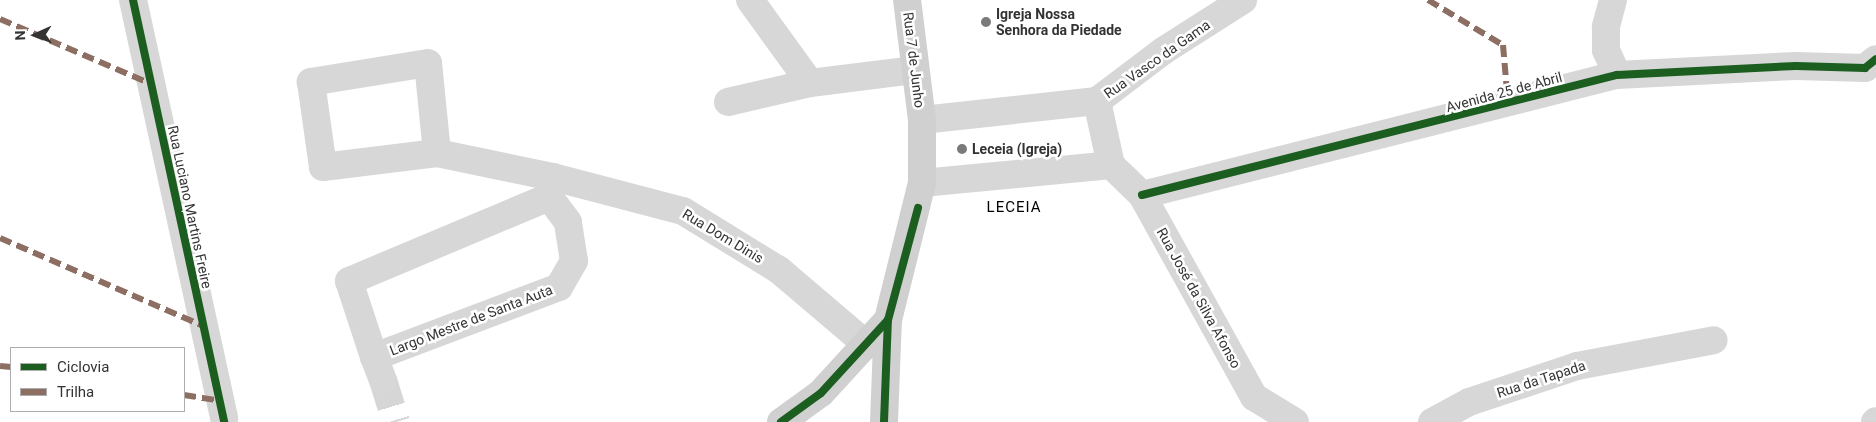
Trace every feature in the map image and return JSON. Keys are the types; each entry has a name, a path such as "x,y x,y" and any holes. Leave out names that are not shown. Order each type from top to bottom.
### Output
{"main road":[{"name":"Rua 7 de Junho","path":"888,320 920,196 922,120 907,0"},
{"path":"781,422 821,393 888,320"},
{"path":"884,422 888,320"}],"street":[{"name":"Rua Luciano Martins Freire","path":"133,0 224,418"},
{"path":"750,0 810,83"},
{"path":"1613,0 1606,27 1606,50 1617,76"},
{"name":"Rua Vasco da Gama","path":"1097,102 1163,51 1238,1"},
{"path":"436,152 428,63 311,82 323,167 436,152 551,187"},
{"name":"Avenida 25 de Abril","path":"1142,195 1617,76 1796,66 1872,67"},
{"path":"728,102 810,83 915,70"},
{"path":"920,196 1111,165 1097,102 922,120"},
{"name":"Rua José da Silva Afonso","path":"1111,165 1142,195 1254,397 1295,422"},
{"name":"Rua Dom Dinis","path":"551,187 683,211 779,270 867,345"},
{"name":"Largo Mestre de Santa Auta","path":"551,187 568,222 574,261 558,287 378,368 349,281 551,187"},
{"name":"Rua da Tapada","path":"1432,422 1470,402 1577,366 1714,340"}],"tunnel":[{"path":"383,380 396,422"}],"marked path":[{"path":"1428,0 1503,45 1508,103"},
{"path":"0,19 151,84"},
{"path":"0,238 203,326"},
{"path":"0,366 10,367"},
{"path":"185,395 223,401"}],"cycle path":[{"path":"133,0 224,422"},
{"path":"1142,195 1617,75 1796,66 1865,68 1876,59"},
{"path":"884,422 888,320 918,208"},
{"path":"781,422 821,393 888,320"}],"place":[{"name":"Igreja Nossa Senhora da Piedade","path":"986,22"},
{"name":"Leceia (Igreja)","path":"962,149"}],"district":[{"name":"LECEIA","path":"1014,208"}]}
